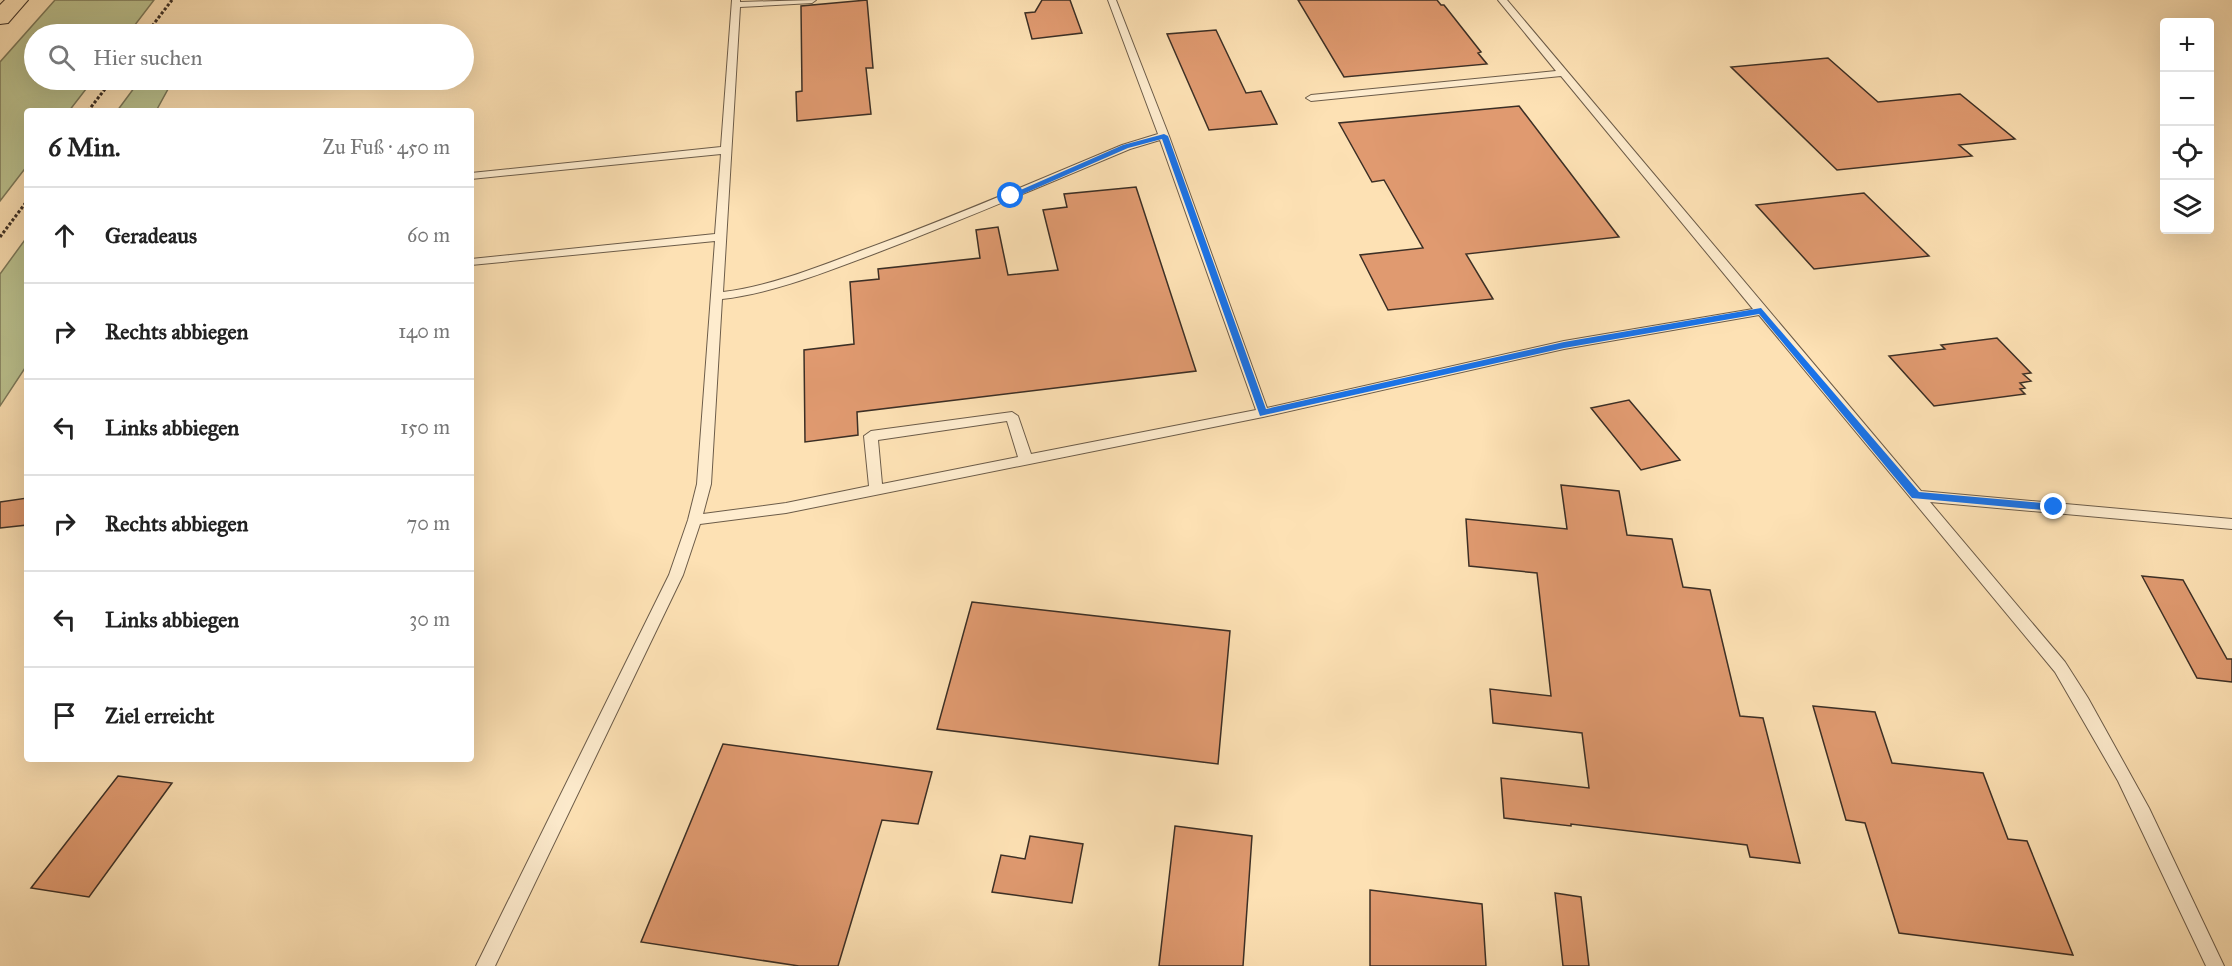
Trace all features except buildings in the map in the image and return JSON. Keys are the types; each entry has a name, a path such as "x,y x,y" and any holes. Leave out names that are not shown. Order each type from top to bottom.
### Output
{"highway":[{"path":"0,18 17,0"}],"lane":[{"path":"485,966 676,574 695,520 704,484 735,3 812,0"},
{"path":"1112,0 1164,136 1263,413"},
{"path":"1502,0 2060,668 2092,715 2162,852 2216,966"},
{"path":"1311,98 1563,73"},
{"path":"716,296 741,293 814,272 914,235 1126,147 1164,136"},
{"path":"474,176 726,150"},
{"path":"474,262 720,237"},
{"path":"695,520 786,508 1263,413 1564,345 1761,311"},
{"path":"876,490 871,436 1012,416 1026,460"},
{"path":"1916,496 2232,524"}],"path":[{"path":"154,24 172,0"},
{"path":"90,108 104,90"},
{"path":"0,237 24,205"}],"green space":[{"path":"55,0 154,0 136,24 34,24"},
{"path":"24,35 24,90 85,90 71,108 24,108 24,170 0,201 0,62"},
{"path":"133,90 168,90 158,108 119,108"},
{"path":"24,241 24,370 0,406 0,274"}],"route":[{"path":"1011,196 1126,147 1164,136 1263,413 1564,345 1761,311 1916,496 2054,507"}]}
